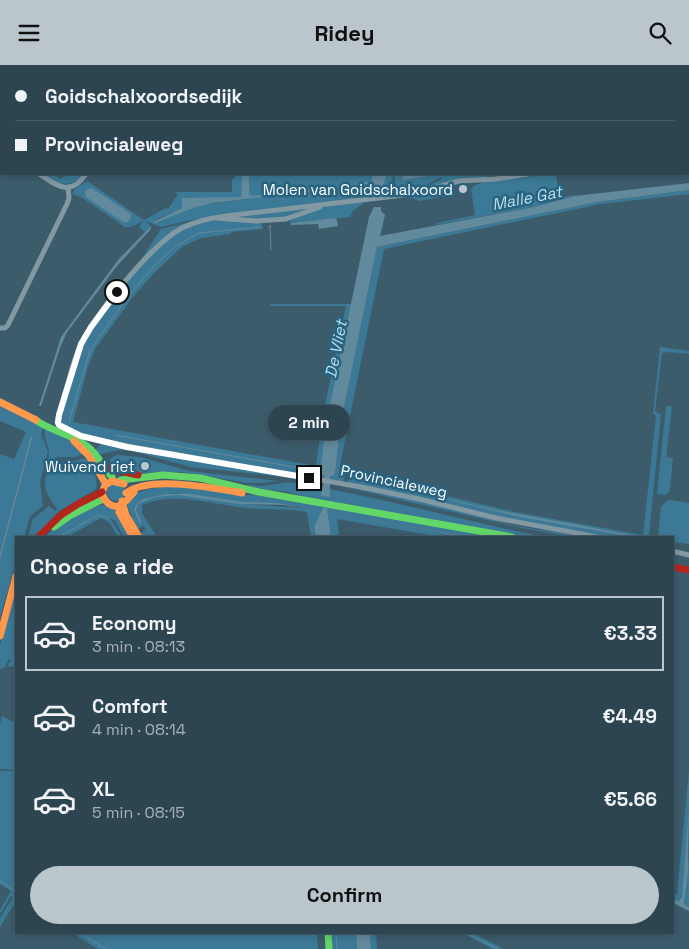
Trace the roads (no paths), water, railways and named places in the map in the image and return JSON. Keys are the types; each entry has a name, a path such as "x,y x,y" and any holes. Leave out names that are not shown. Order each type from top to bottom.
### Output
{"main road":[{"path":"0,402 34,419 45,427 71,438 106,468 132,475 189,476 259,492 506,536"},
{"path":"89,452 105,488 123,501"},
{"path":"39,536 61,515 90,502 105,488 106,468"},
{"path":"44,536 60,522 90,502 114,481 123,482 147,476"},
{"path":"123,482 123,501 129,519 138,536"},
{"path":"132,536 118,510 133,489 163,483 179,483 244,493 259,492"},
{"path":"674,567 689,569"},
{"path":"0,636 15,580"},
{"path":"10,602 15,589"},
{"path":"328,934 329,949"}],"street":[{"path":"40,175 58,187 78,184 85,175"},
{"path":"213,218 413,194 462,180 496,179 522,175"},
{"path":"0,328 5,328 8,325 68,203 68,187"},
{"path":"213,218 256,221 286,219 327,204"},
{"name":"Provincialeweg","path":"213,218 182,228 158,247 117,292 83,339 75,359 58,423 60,427 70,432 127,447 404,496 515,522 592,536"},
{"path":"89,452 97,440"},
{"path":"674,551 689,555"}],"waterway":[{"path":"270,226 271,250"},
{"path":"69,422 90,350 129,295 155,265 176,246 199,233 261,227"},
{"path":"115,435 305,469"},
{"path":"61,536 98,515 109,518"},
{"path":"0,881 15,891"},
{"path":"82,934 106,949"},
{"path":"336,934 337,949"},
{"path":"468,934 498,949"}],"place":[{"name":"Molen van Goidschalxoord","path":"463,189"},
{"name":"Wuivend riet","path":"145,466"}],"water label":[{"name":"Malle Gat","path":"527,198"},
{"name":"De Vliet","path":"336,349"}]}
